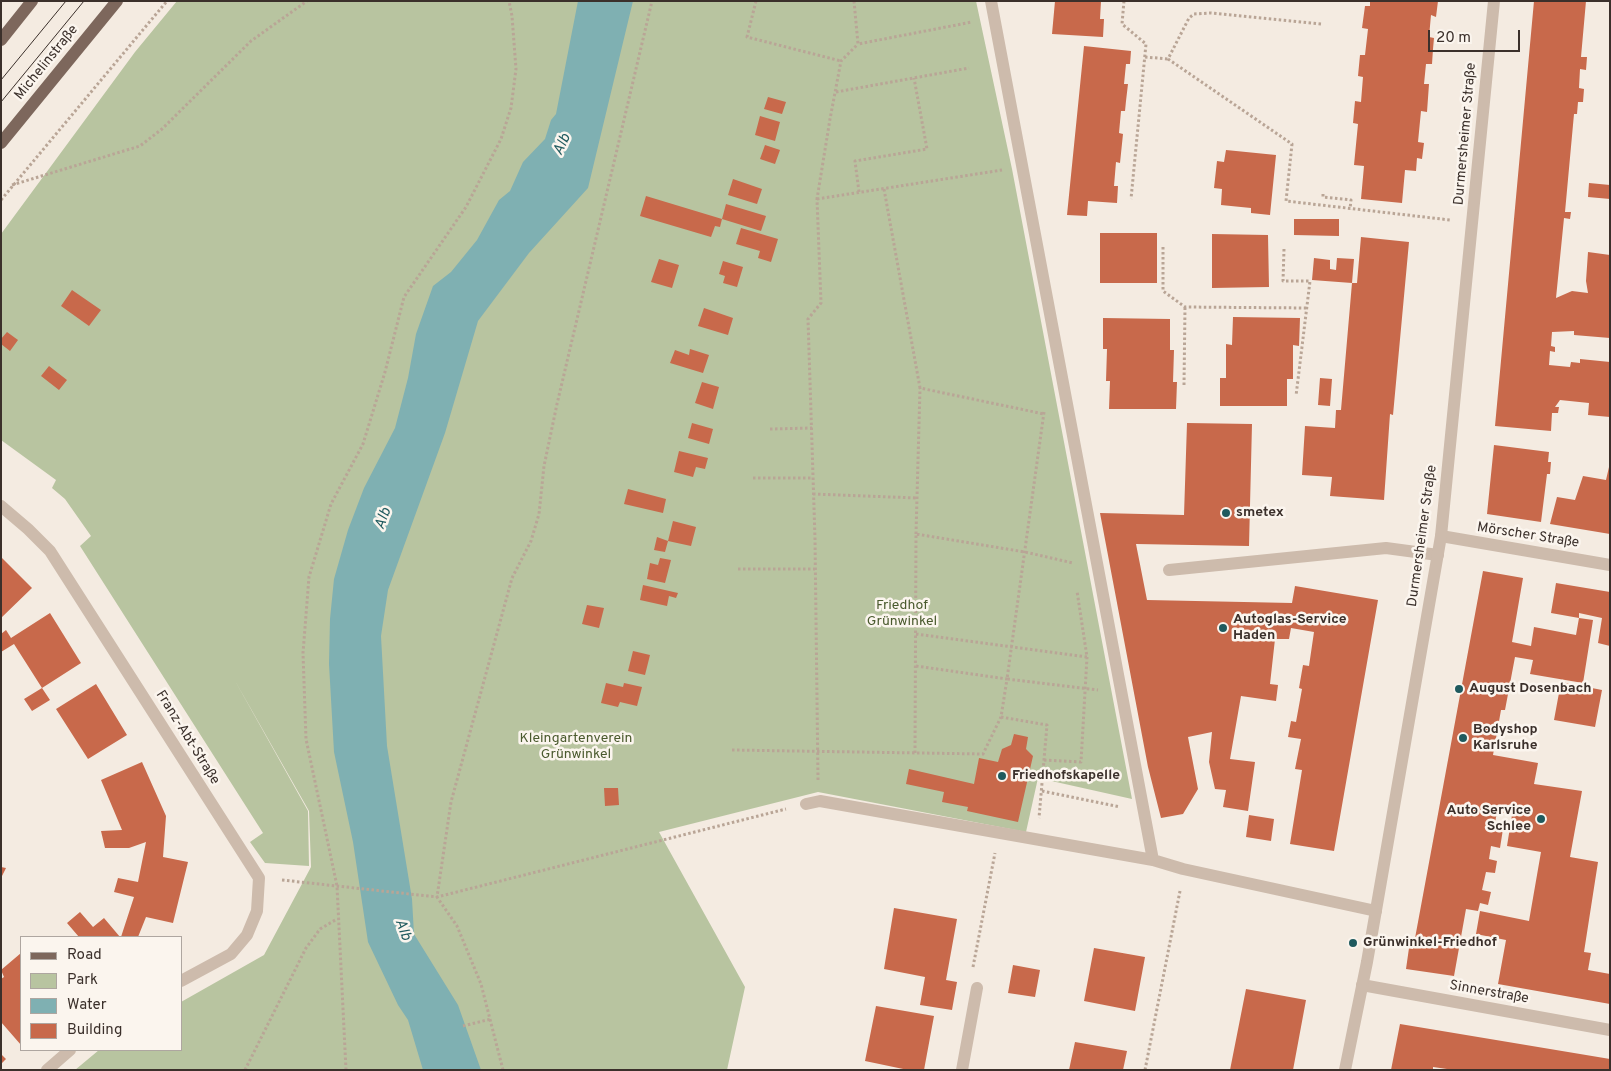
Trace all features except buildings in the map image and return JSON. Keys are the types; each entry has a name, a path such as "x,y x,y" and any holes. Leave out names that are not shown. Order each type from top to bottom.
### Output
{"main road":[{"path":"1,40 32,1"},
{"name":"Michelinstraße","path":"1,143 117,1"}],"street":[{"path":"991,1 992,19 1153,860"},
{"name":"Durmersheimer Straße","path":"1345,1070 1376,912 1441,536 1494,1"},
{"name":"Franz-Abt-Straße","path":"1,506 50,551 259,878"},
{"name":"Mörscher Straße","path":"1441,536 1610,564"},
{"path":"1169,570 1386,548 1438,554"},
{"path":"806,804 820,801 1153,860 1376,912"},
{"path":"182,980 231,954 247,935 257,911 259,878"},
{"name":"Sinnerstraße","path":"1362,986 1610,1030"},
{"path":"962,1070 977,988"},
{"path":"47,1070 69,1051"}],"path":[{"path":"1,200 167,1"},
{"path":"12,185 140,146 162,129 251,41 307,1"},
{"path":"346,1070 337,919 337,886 306,739 303,653 310,577 331,504 362,444 385,372 404,297 466,207 501,139 511,108 516,69 509,1"},
{"path":"503,1070 481,984 457,926 437,897 451,802 512,578 531,540 539,514 544,466 556,404 652,1"},
{"path":"756,1 748,37 841,61"},
{"path":"854,1 858,44"},
{"path":"1124,1 1122,24 1146,44 1131,199"},
{"path":"1168,60 1189,18 1194,14 1211,13 1321,24"},
{"path":"820,801 817,751 814,494 808,319 821,303 817,199 841,61 858,44 992,19"},
{"path":"1145,57 1168,60 1292,144 1286,201 1473,222"},
{"path":"836,92 969,68"},
{"path":"859,192 855,161 927,150 914,78"},
{"path":"817,199 1021,167"},
{"path":"998,171 1000,180"},
{"path":"884,189 920,388 916,534 915,753"},
{"path":"1323,194 1323,196 1350,200 1350,209"},
{"path":"1163,247 1163,291 1185,307 1307,308"},
{"path":"1284,249 1284,281 1310,281 1296,396"},
{"path":"1184,385 1185,307"},
{"path":"920,388 1044,414"},
{"path":"732,750 983,754 1001,717 1044,414 1042,404"},
{"path":"770,429 812,428"},
{"path":"753,478 813,478"},
{"path":"814,494 917,498"},
{"path":"916,534 1025,552 1072,562 1074,571"},
{"path":"738,569 815,569"},
{"path":"1044,760 1081,762 1088,658 1076,581"},
{"path":"916,634 1088,658"},
{"path":"916,666 1086,690 1120,690"},
{"path":"1001,717 1047,725 1040,809"},
{"path":"1042,791 1144,812"},
{"path":"259,878 437,897 806,804"},
{"path":"977,988 971,980 998,834"},
{"path":"1145,1070 1179,897"},
{"path":"245,1070 288,980 306,948 320,929 337,919"},
{"path":"463,1026 491,1018"}],"green space":[{"path":"177,1 976,1 1012,169 1132,799 1038,778 1026,832 818,792 659,832 745,987 727,1070 75,1070 98,1051 182,1051 182,1001 264,955 311,867 309,811 234,679 308,811 309,866 265,863 250,842 263,833 80,546 91,536 65,499 52,488 56,480 1,440 1,234 135,52"}],"water":[{"name":"Alb","path":"578,1 633,1 588,188 529,253 478,321 445,433 388,590 381,636 387,746 412,899 414,934 458,1005 481,1070 423,1070 408,1020 398,1005 368,942 353,842 334,752 329,664 330,619 334,579 348,530 364,488 395,428 408,378 416,334 433,286 451,272 477,240 499,200 510,191 523,162 545,139 551,120 556,114"}],"tram line":[{"path":"1,80 66,1"},
{"path":"1,102 84,1"}],"place":[{"name":"smetex","path":"1226,513"},
{"name":"Autoglas-Service Haden","path":"1223,628"},
{"name":"August Dosenbach","path":"1459,689"},
{"name":"Bodyshop Karlsruhe","path":"1463,738"},
{"name":"Friedhofskapelle","path":"1002,776"},
{"name":"Auto Service Schlee","path":"1541,819"},
{"name":"Grünwinkel-Friedhof","path":"1353,943"}],"park label":[{"name":"Friedhof Grünwinkel","path":"902,614"},
{"name":"Kleingartenverein Grünwinkel","path":"576,748"}]}
